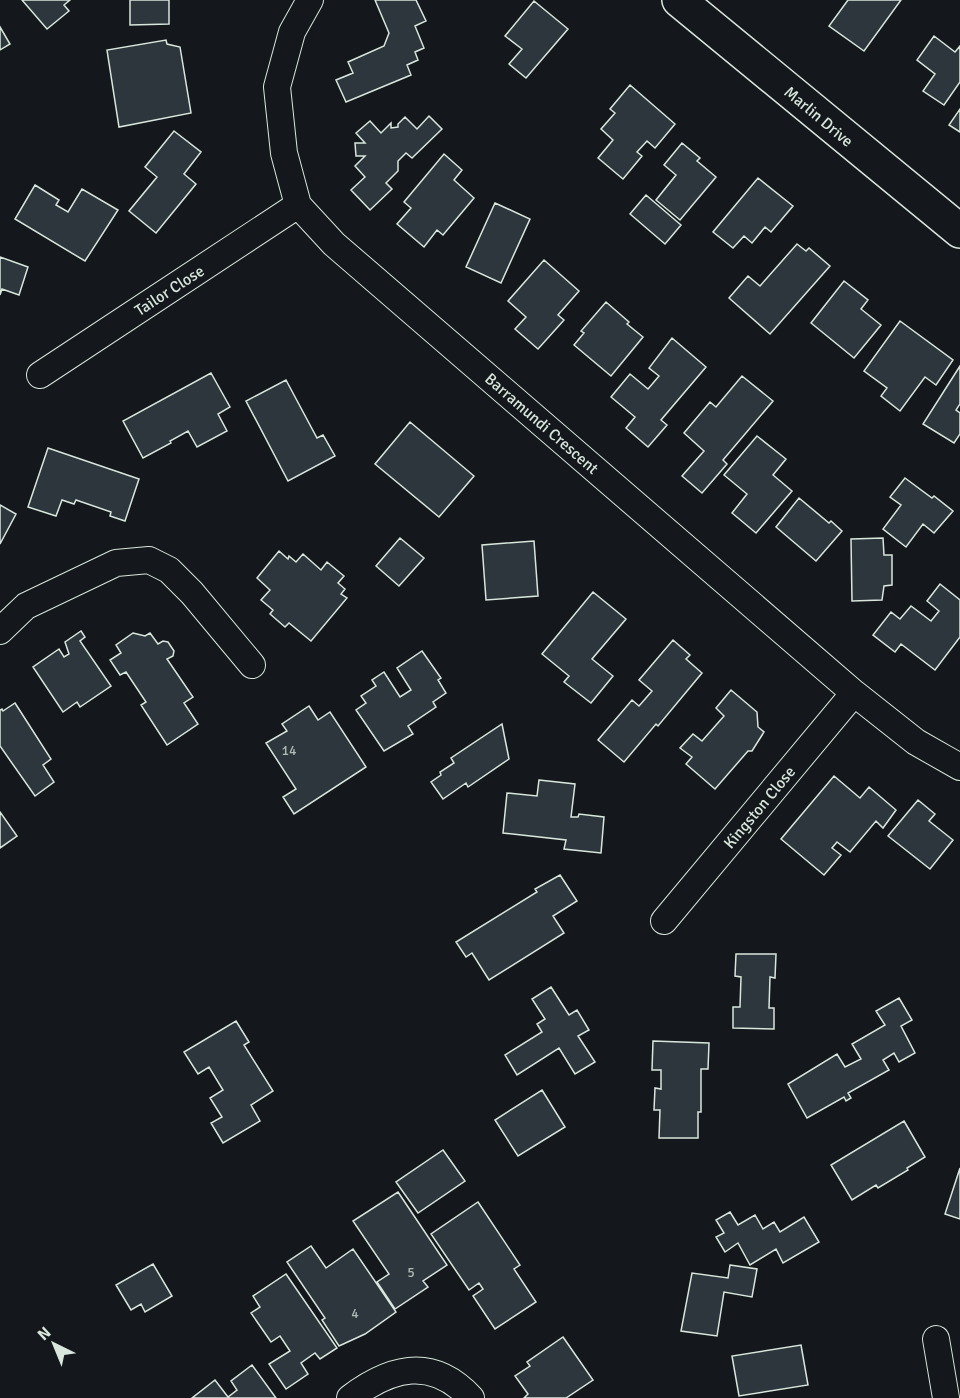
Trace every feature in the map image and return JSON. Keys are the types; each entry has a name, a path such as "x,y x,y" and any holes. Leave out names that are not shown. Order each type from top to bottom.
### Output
{"street":[{"name":"Barramundi Crescent","path":"310,0 291,32 277,87 284,153 298,205 334,244 854,693 916,741 960,767"},
{"name":"Marlin Drive","path":"679,0 960,231"},
{"name":"Tailor Close","path":"40,375 298,205"},
{"path":"0,631 26,606 116,563 149,560 169,570 192,592 252,665"},
{"name":"Kingston Close","path":"664,921 854,693"},
{"path":"936,1339 946,1398"},
{"path":"350,1398 367,1385 392,1374 414,1371 432,1372 447,1377 471,1398"}],"building":[{"path":"22,0 70,0 64,5 69,11 47,29"},
{"path":"130,0 169,0 169,24 130,25"},
{"path":"375,0 416,0 426,21 415,26 424,48 415,52 418,60 407,65 411,75 346,102 336,80 353,73 348,62 384,46 389,33"},
{"path":"848,0 901,0 864,51 829,26"},
{"path":"534,1 568,29 526,78 509,64 522,49 505,36"},
{"path":"0,27 10,44 0,50"},
{"path":"934,36 955,52 960,46 960,82 944,105 923,91 935,74 917,60"},
{"path":"166,40 167,44 180,47 191,113 119,127 107,50"},
{"path":"630,85 675,124 655,148 647,141 637,152 642,156 623,179 598,158 613,140 601,129 615,113 610,109"},
{"path":"960,109 960,132 949,125"},
{"path":"429,116 442,129 412,158 406,153 398,161 398,171 386,183 392,189 370,210 351,190 365,177 355,166 365,156 356,156 355,143 365,143 356,133 370,121 381,133 391,123 391,128 398,127 405,117 417,129"},
{"path":"174,131 201,152 184,174 196,184 156,233 129,211 157,177 145,167"},
{"path":"682,143 700,158 697,161 716,177 680,220 656,200 676,175 664,165"},
{"path":"444,154 462,170 454,180 474,198 443,235 437,230 424,247 397,224 411,208 404,202"},
{"path":"758,178 793,206 771,232 765,227 752,243 744,236 733,248 713,232"},
{"path":"35,185 59,200 56,205 68,212 82,189 118,210 85,261 15,219"},
{"path":"646,195 681,225 665,244 630,214"},
{"path":"495,203 530,219 501,283 466,267"},
{"path":"797,244 806,251 809,248 830,266 770,334 729,298 748,276 760,286"},
{"path":"0,257 28,267 19,295 2,289 0,295"},
{"path":"544,260 579,291 558,315 564,320 538,349 515,329 526,317 508,301"},
{"path":"844,281 868,300 861,309 881,325 854,358 811,323"},
{"path":"606,302 643,337 611,376 574,345 584,333 581,331"},
{"path":"900,321 953,360 936,385 925,377 900,411 881,396 887,388 864,371"},
{"path":"672,338 706,367 661,420 667,425 648,447 626,428 635,417 611,397 630,374 648,389 659,376 649,368"},
{"path":"960,366 960,404 956,410 960,413 960,434 954,443 923,424"},
{"path":"211,373 230,407 218,414 227,431 197,447 188,431 143,458 123,421"},
{"path":"742,376 773,401 723,460 727,464 702,493 682,476 704,451 684,433 710,402 716,407"},
{"path":"286,380 317,438 323,435 335,456 288,481 246,401"},
{"path":"410,422 474,476 439,517 375,464"},
{"path":"757,436 786,459 773,475 792,491 756,533 732,513 747,494 724,475"},
{"path":"48,448 139,479 125,521 110,516 111,512 76,500 74,504 62,500 56,516 28,507"},
{"path":"905,478 953,511 934,533 923,524 906,547 883,529 901,505 890,497"},
{"path":"799,498 842,531 816,561 776,527"},
{"path":"0,505 16,514 0,544"},
{"path":"400,538 424,558 399,586 376,566"},
{"path":"883,538 884,555 892,555 892,585 884,586 882,600 852,601 851,539"},
{"path":"534,541 538,596 486,600 482,545"},
{"path":"279,551 288,559 289,556 296,562 303,554 321,570 327,562 344,576 338,583 345,589 341,594 347,598 311,641 289,623 285,627 270,614 273,610 261,600 270,590 257,578"},
{"path":"940,584 960,600 960,637 935,670 901,644 895,652 873,635 891,612 900,619 911,606 931,621 939,611 927,601"},
{"path":"593,592 626,619 592,659 613,676 591,703 564,682 569,676 542,654"},
{"path":"81,631 85,637 80,641 111,686 80,707 77,702 63,712 33,667 59,649 64,657 69,654 65,642"},
{"path":"133,633 145,636 150,633 158,644 163,641 168,642 174,651 173,656 167,659 193,697 184,703 198,724 167,745 141,705 146,702 126,672 120,675 110,660 121,653 116,645"},
{"path":"673,640 690,655 686,659 702,673 658,726 656,724 624,762 598,740 632,700 639,706 652,691 639,680"},
{"path":"422,651 441,678 438,680 446,693 433,702 436,707 408,726 413,734 384,751 356,710 366,703 361,696 376,686 372,680 384,672 400,697 411,690 397,668"},
{"path":"731,690 757,712 758,727 764,732 752,751 748,751 715,789 686,764 692,757 680,748 693,734 702,741 724,716 716,708"},
{"path":"15,703 51,759 43,765 54,782 35,796 0,746 0,710 3,711"},
{"path":"309,706 318,720 330,712 366,767 294,814 283,797 296,789 266,743 287,731 282,724"},
{"path":"502,724 509,759 468,787 466,783 443,799 431,782 441,775 440,772 454,763 451,758"},
{"path":"834,776 860,798 869,787 896,810 883,828 876,821 850,852 837,842 832,848 841,855 824,875 781,839"},
{"path":"539,780 575,784 571,817 578,817 579,814 604,817 601,853 564,849 566,840 503,833 507,793 537,796"},
{"path":"918,800 935,814 929,821 953,840 930,869 888,836"},
{"path":"0,812 17,836 0,848"},
{"path":"560,875 577,901 553,916 564,933 489,980 472,953 466,957 456,942 537,892 535,889"},
{"path":"736,954 776,954 775,978 770,977 769,1008 774,1008 774,1029 733,1028 733,1007 740,1007 741,977 735,976"},
{"path":"551,987 569,1015 577,1010 589,1030 578,1036 595,1062 575,1074 559,1048 517,1075 505,1055 542,1032 537,1024 545,1019 532,999"},
{"path":"899,998 912,1020 901,1026 915,1053 899,1062 894,1053 883,1060 889,1070 848,1093 851,1098 846,1101 844,1097 807,1118 788,1084 837,1054 845,1067 861,1059 852,1044 885,1025 876,1011"},
{"path":"236,1021 249,1042 244,1045 273,1091 251,1105 260,1121 223,1143 211,1123 222,1117 210,1098 223,1090 209,1067 198,1074 184,1052"},
{"path":"653,1041 709,1043 708,1069 701,1069 701,1112 698,1112 698,1138 659,1138 660,1110 654,1110 655,1088 661,1089 661,1070 652,1070"},
{"path":"542,1090 565,1127 518,1156 495,1120"},
{"path":"904,1121 925,1157 878,1188 876,1185 852,1200 831,1165"},
{"path":"443,1150 465,1181 418,1213 396,1182"},
{"path":"960,1168 960,1219 945,1214"},
{"path":"398,1192 447,1265 423,1281 428,1287 395,1309 377,1282 389,1274 353,1221"},
{"path":"478,1202 520,1265 514,1269 536,1302 495,1329 473,1296 483,1289 479,1283 469,1290 431,1234"},
{"path":"730,1212 738,1225 755,1215 763,1229 774,1222 780,1232 804,1217 819,1242 783,1263 776,1249 750,1265 738,1243 725,1252 716,1237 724,1233 716,1220"},
{"path":"311,1246 326,1268 353,1249 396,1312 365,1334 339,1346 322,1320 325,1318 287,1262"},
{"path":"153,1264 172,1296 145,1312 141,1304 131,1310 116,1285"},
{"path":"730,1265 757,1269 752,1297 724,1292 717,1336 681,1331 692,1273 728,1278"},
{"path":"286,1274 337,1348 320,1359 315,1353 301,1363 308,1374 286,1389 269,1364 290,1351 280,1336 271,1342 251,1313 260,1307 253,1296"},
{"path":"563,1337 593,1380 566,1398 524,1398 528,1394 515,1376 530,1366 527,1362"},
{"path":"801,1345 808,1385 739,1396 732,1356"},
{"path":"252,1365 276,1398 192,1398 215,1380 228,1397 237,1390 231,1381"}]}
